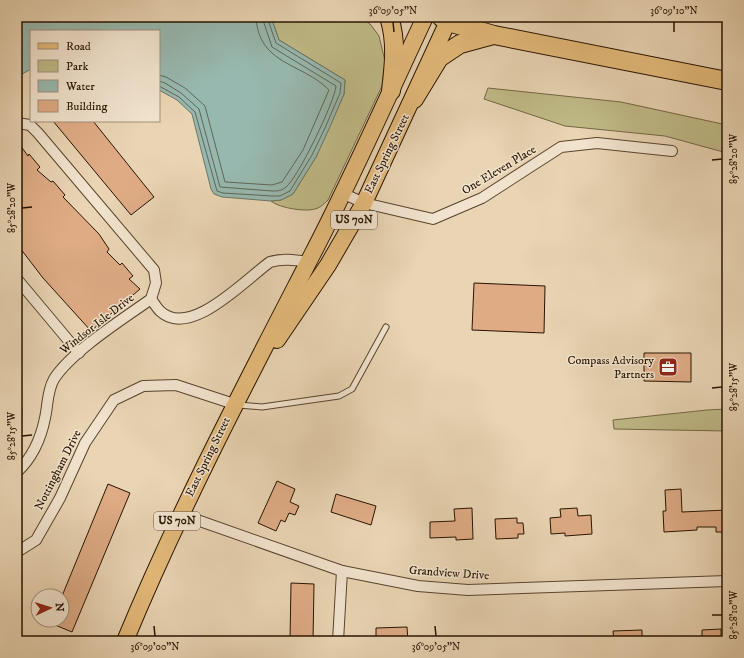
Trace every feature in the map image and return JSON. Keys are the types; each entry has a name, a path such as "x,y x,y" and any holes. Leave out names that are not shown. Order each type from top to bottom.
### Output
{"highway":[{"path":"389,17 394,38 395,56 391,90"},
{"path":"447,19 494,35 727,81"},
{"path":"414,99 439,58 460,44 494,35"}],"main road":[{"name":"East Spring Street","path":"125,641 180,514 234,404 308,262 425,17"},
{"name":"East Spring Street","path":"234,404 328,265 364,203 414,99 447,19"}],"street":[{"path":"17,123 30,125 38,133 154,270 156,283 151,299"},
{"name":"One Eleven Place","path":"342,193 364,203 433,219 482,198 561,147 597,143 672,151"},
{"name":"Windsor Isle Drive","path":"17,472 32,455 40,438 49,391 54,380 79,353 151,299 161,312 174,318 193,317 216,305 270,262 279,259 289,259 308,262"},
{"path":"17,279 79,353"},
{"name":"Nottingham Drive","path":"17,552 36,540 60,498 85,443 114,400 143,386 176,385 234,404"},
{"name":"Grandview Drive","path":"180,514 342,571 418,586 468,590 727,581"},
{"path":"338,641 342,571"}],"lane":[{"path":"234,404 262,407 339,396 352,389 386,327"}],"green space":[{"path":"271,17 361,17 371,25 379,36 385,61 382,86 328,200 318,208 308,210 294,209 280,206 271,201 281,200 293,194 316,157 344,94 345,80 279,40"},
{"path":"488,88 621,102 727,125 727,153 665,136 565,126 484,99"},
{"path":"727,409 727,431 614,429 613,420"}],"water":[{"path":"17,17 271,17 279,40 345,80 344,94 316,157 293,194 281,200 271,201 222,197 214,194 211,189 192,114 177,100 160,91 160,30 30,30 30,70 17,77"},
{"path":"17,389 22,414 20,424 17,429"}],"building":[{"path":"54,122 94,122 154,197 131,215"},
{"path":"17,141 28,156 29,154 40,167 37,170 51,182 53,181 65,195 63,197 99,234 109,249 107,252 120,265 122,263 133,276 129,279 140,289 91,331 43,278 17,244"},
{"path":"474,283 545,286 544,333 472,330"},
{"name":"Compass Advisory Partners","path":"644,353 691,353 691,382 644,381"},
{"path":"277,481 295,489 290,502 299,506 295,515 289,513 285,522 281,520 276,531 258,523"},
{"path":"108,484 130,493 72,632 62,628 70,628 70,588 65,588"},
{"path":"681,489 682,512 727,510 727,532 716,532 716,527 697,527 697,530 664,532 663,511 666,511 665,490"},
{"path":"336,494 376,506 371,525 331,512"},
{"path":"472,508 473,539 456,540 456,537 430,538 430,522 455,521 454,509"},
{"path":"577,508 578,516 591,515 592,534 565,536 565,533 551,534 550,518 561,517 560,509"},
{"path":"517,518 517,523 523,523 524,534 518,534 518,538 496,539 495,519"},
{"path":"291,583 314,584 313,641 290,641"},
{"path":"407,627 408,641 376,641 376,628"},
{"path":"721,629 721,641 702,641 702,630"},
{"path":"642,630 642,641 614,641 613,631"}],"place":[{"name":"Compass Advisory Partners","path":"668,367"}]}
